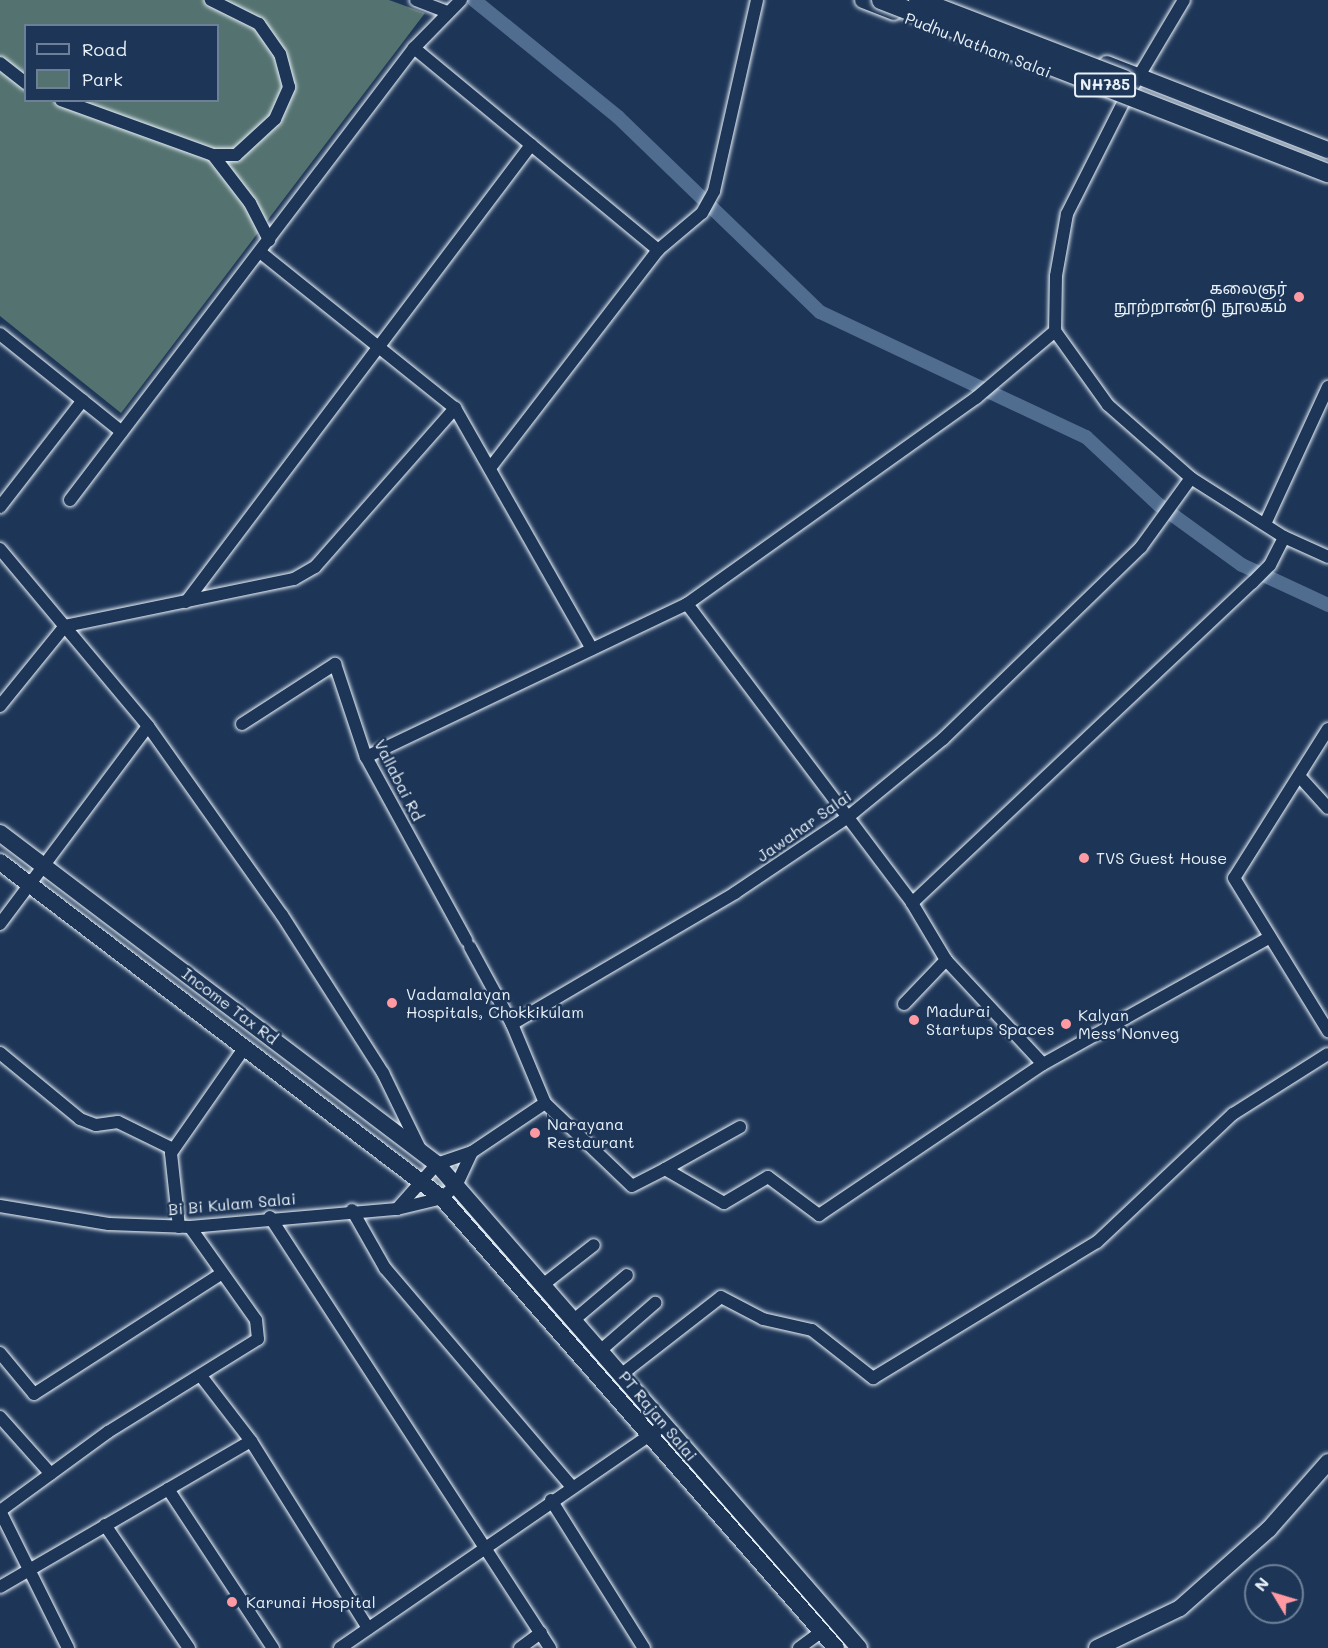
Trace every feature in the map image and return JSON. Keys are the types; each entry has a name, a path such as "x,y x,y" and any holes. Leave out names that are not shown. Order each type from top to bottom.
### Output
{"highway":[{"name":"NH785","path":"881,0 1328,173"},
{"name":"NH785","path":"918,0 1328,160"}],"main road":[{"name":"Pudhu Natham Salai","path":"863,0 1328,183"},
{"name":"Pudhu Natham Salai","path":"938,0 1140,75 1328,150"},
{"name":"Income Tax Rd","path":"0,833 420,1149 457,1184"},
{"name":"Income Tax Rd","path":"0,862 442,1198"},
{"name":"PT Rajan Salai","path":"457,1184 622,1374 658,1430"},
{"name":"PT Rajan Salai","path":"442,1198 658,1430 766,1554 859,1648"},
{"path":"1096,1648 1180,1608 1269,1529 1328,1462"},
{"name":"PT Rajan Salai","path":"766,1554 836,1648"}],"street":[{"path":"66,102 213,155 236,155 254,143 275,119 289,87 280,54 259,24 210,0"},
{"path":"416,0 448,12"},
{"path":"70,500 414,48 461,0"},
{"path":"489,468 658,250 702,213 714,191 757,0"},
{"path":"1184,0 1124,101 1067,214 1056,276 1055,330 1108,405 1191,478 1284,537 1328,557"},
{"path":"414,48 658,250"},
{"path":"0,63 24,81"},
{"path":"186,602 382,349 531,145"},
{"path":"213,155 250,203 269,240"},
{"path":"260,252 455,408 592,649"},
{"path":"366,757 687,604 991,387 1055,330"},
{"path":"0,334 122,432"},
{"path":"1265,524 1328,387"},
{"path":"0,507 83,400"},
{"path":"0,706 65,626 294,579 315,567 455,408"},
{"name":"Jawahar Salai","path":"512,1024 735,893 848,817 943,739 1141,547 1191,478"},
{"path":"912,903 1252,583 1270,565 1284,537"},
{"path":"0,549 148,726 301,945 383,1073 420,1149"},
{"path":"687,604 912,903 946,960 1043,1064"},
{"name":"Vallabai Rd","path":"242,724 335,664 366,757 512,1024"},
{"path":"0,924 148,726"},
{"path":"1328,729 1234,878 1328,1031"},
{"path":"1299,776 1328,808"},
{"path":"664,1168 724,1203 768,1177 819,1215 831,1212 1043,1064 1270,937"},
{"path":"904,1004 946,960"},
{"path":"512,1024 544,1103 632,1186 740,1127"},
{"path":"68,1648 31,1569 0,1511 51,1474 258,1339 256,1320 185,1227 173,1149 245,1047"},
{"path":"0,1053 80,1119 96,1125 118,1122 173,1149"},
{"path":"622,1374 721,1297 763,1319 812,1330 873,1378 1097,1242 1233,1114 1328,1054"},
{"path":"396,1209 437,1164 472,1152 544,1103"},
{"path":"457,1184 472,1152"},
{"name":"Bi Bi Kulam Salai","path":"0,1206 109,1224 185,1227 352,1210 396,1209 442,1198 457,1184"},
{"path":"352,1210 385,1268 572,1486"},
{"path":"270,1217 550,1648"},
{"path":"544,1284 594,1245"},
{"path":"0,1353 34,1394 221,1274"},
{"path":"575,1319 627,1275"},
{"path":"601,1350 655,1302"},
{"path":"201,1376 250,1441 368,1628"},
{"path":"0,1417 51,1474"},
{"path":"340,1648 551,1500 658,1430"},
{"path":"0,1587 250,1441"},
{"path":"168,1489 273,1648"},
{"path":"551,1500 644,1648"},
{"path":"105,1525 189,1648"},
{"path":"799,1648 822,1631"},
{"path":"520,1648 541,1634"}],"green space":[{"path":"0,0 389,0 425,13 121,413 0,316"}],"waterway":[{"path":"474,0 618,117 820,312 1086,437 1159,505 1242,565 1328,605"}],"place":[{"name":"கலைஞர் நூற்றாண்டு நூலகம்","path":"1299,297"},
{"name":"TVS Guest House","path":"1084,858"},
{"name":"Vadamalayan Hospitals, Chokkikulam","path":"392,1003"},
{"name":"Madurai Startups Spaces","path":"914,1020"},
{"name":"Kalyan Mess Nonveg","path":"1066,1024"},
{"name":"Narayana Restaurant","path":"535,1133"},
{"name":"Karunai Hospital","path":"232,1602"}]}
